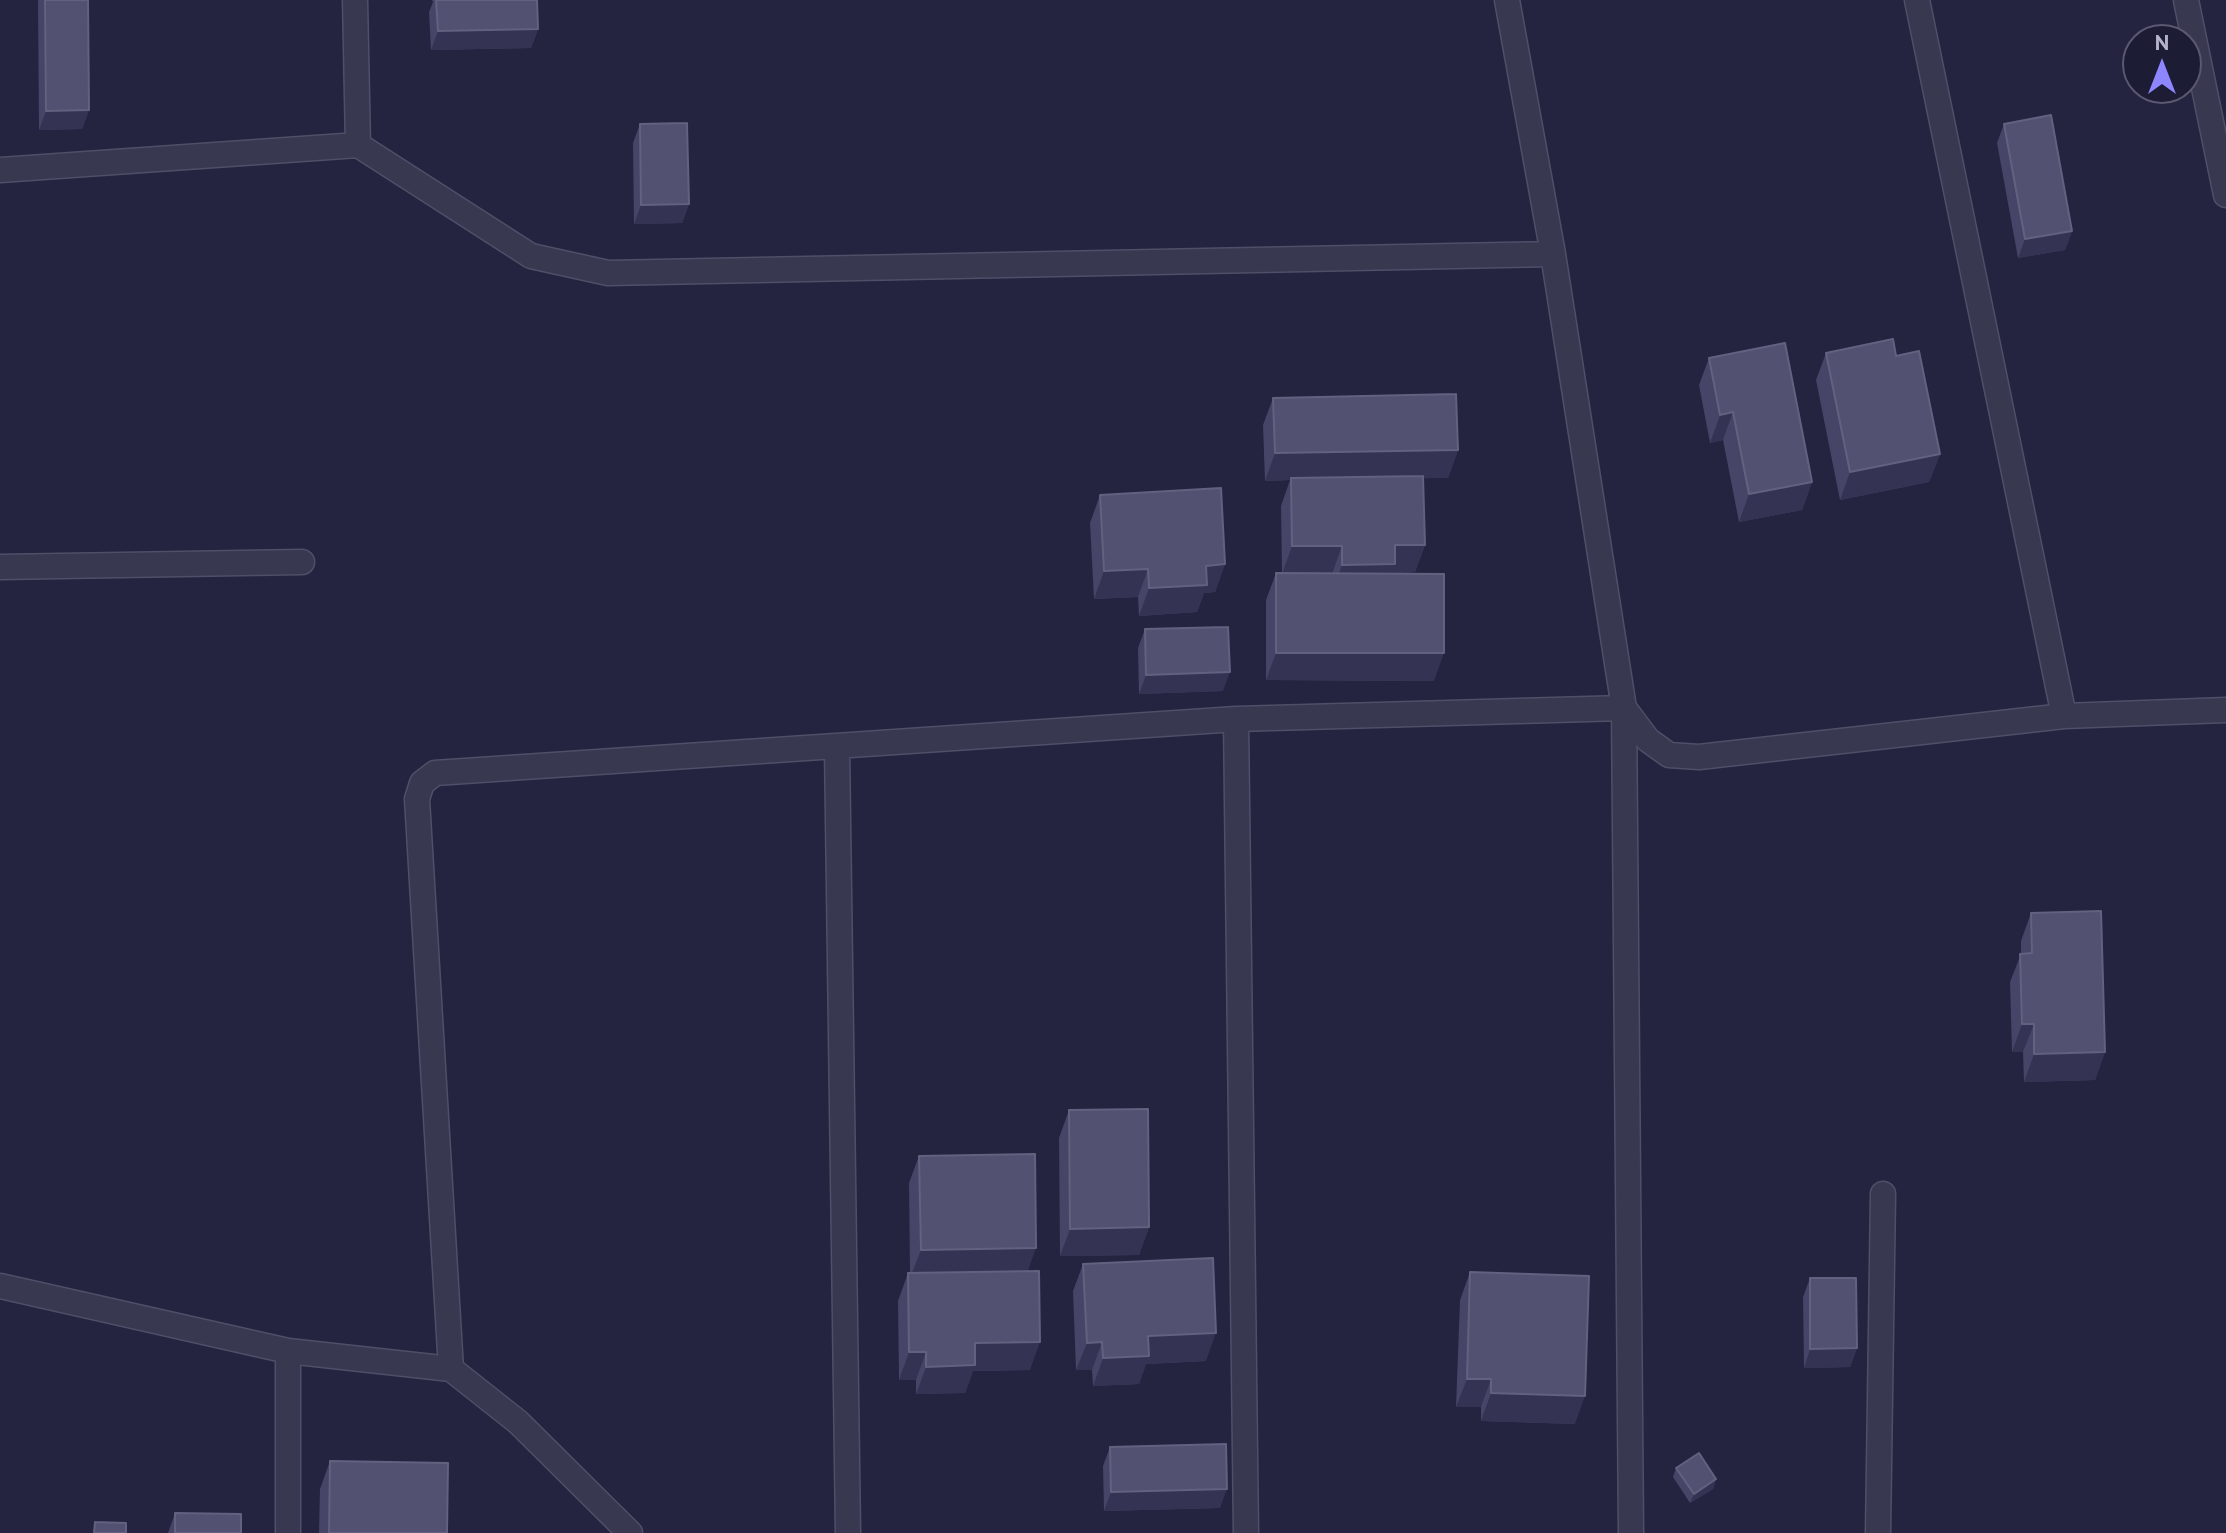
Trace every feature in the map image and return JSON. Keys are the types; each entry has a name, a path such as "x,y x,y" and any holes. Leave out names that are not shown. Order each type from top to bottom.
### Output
{"street":[{"path":"355,0 358,145"},
{"path":"1507,0 1553,254 1624,708 1631,1533"},
{"path":"1917,0 2064,716"},
{"path":"2186,0 2226,195"},
{"path":"0,170 358,145 531,256 608,273 1553,254"},
{"path":"0,567 302,562"},
{"path":"1624,708 1648,740 1669,755 1699,757 2064,716 2226,710"},
{"path":"451,1369 417,799 422,783 435,773 1236,719 1624,708"},
{"path":"1236,719 1246,1533"},
{"path":"837,748 848,1533"},
{"path":"1878,1533 1883,1194"},
{"path":"0,1286 288,1351 451,1369 518,1422 630,1533"},
{"path":"288,1351 288,1533"}],"building":[{"path":"45,0 88,0 89,110 46,111"},
{"path":"436,0 537,0 538,29 438,31"},
{"path":"2051,115 2072,231 2025,239 2004,124"},
{"path":"687,123 689,204 641,205 640,124"},
{"path":"1893,339 1896,356 1919,351 1940,454 1850,472 1826,353"},
{"path":"1785,343 1812,482 1749,494 1733,412 1720,415 1709,358"},
{"path":"1456,394 1458,450 1275,453 1273,398"},
{"path":"1423,476 1425,545 1395,545 1395,564 1342,565 1342,546 1292,546 1291,478"},
{"path":"1221,488 1225,564 1206,566 1207,585 1149,588 1148,569 1104,571 1100,495"},
{"path":"1276,573 1444,574 1444,653 1276,653"},
{"path":"1228,627 1230,672 1146,675 1145,629"},
{"path":"2101,911 2105,1052 2034,1054 2034,1024 2022,1024 2020,954 2032,953 2031,913"},
{"path":"1148,1109 1149,1227 1070,1229 1069,1110"},
{"path":"1035,1154 1036,1248 921,1250 919,1156"},
{"path":"1213,1258 1216,1333 1148,1336 1149,1356 1103,1358 1102,1342 1087,1343 1083,1264"},
{"path":"1039,1271 1040,1342 975,1343 975,1365 926,1367 926,1352 909,1352 908,1273"},
{"path":"1470,1272 1589,1276 1585,1396 1491,1393 1491,1379 1467,1379"},
{"path":"1810,1278 1856,1278 1857,1348 1810,1349"},
{"path":"1226,1444 1227,1489 1111,1492 1110,1447"},
{"path":"1699,1453 1716,1479 1694,1494 1676,1468"},
{"path":"330,1461 448,1463 447,1533 329,1533"},
{"path":"175,1513 241,1514 241,1533 175,1533"},
{"path":"95,1522 126,1523 126,1533 94,1533"}]}
